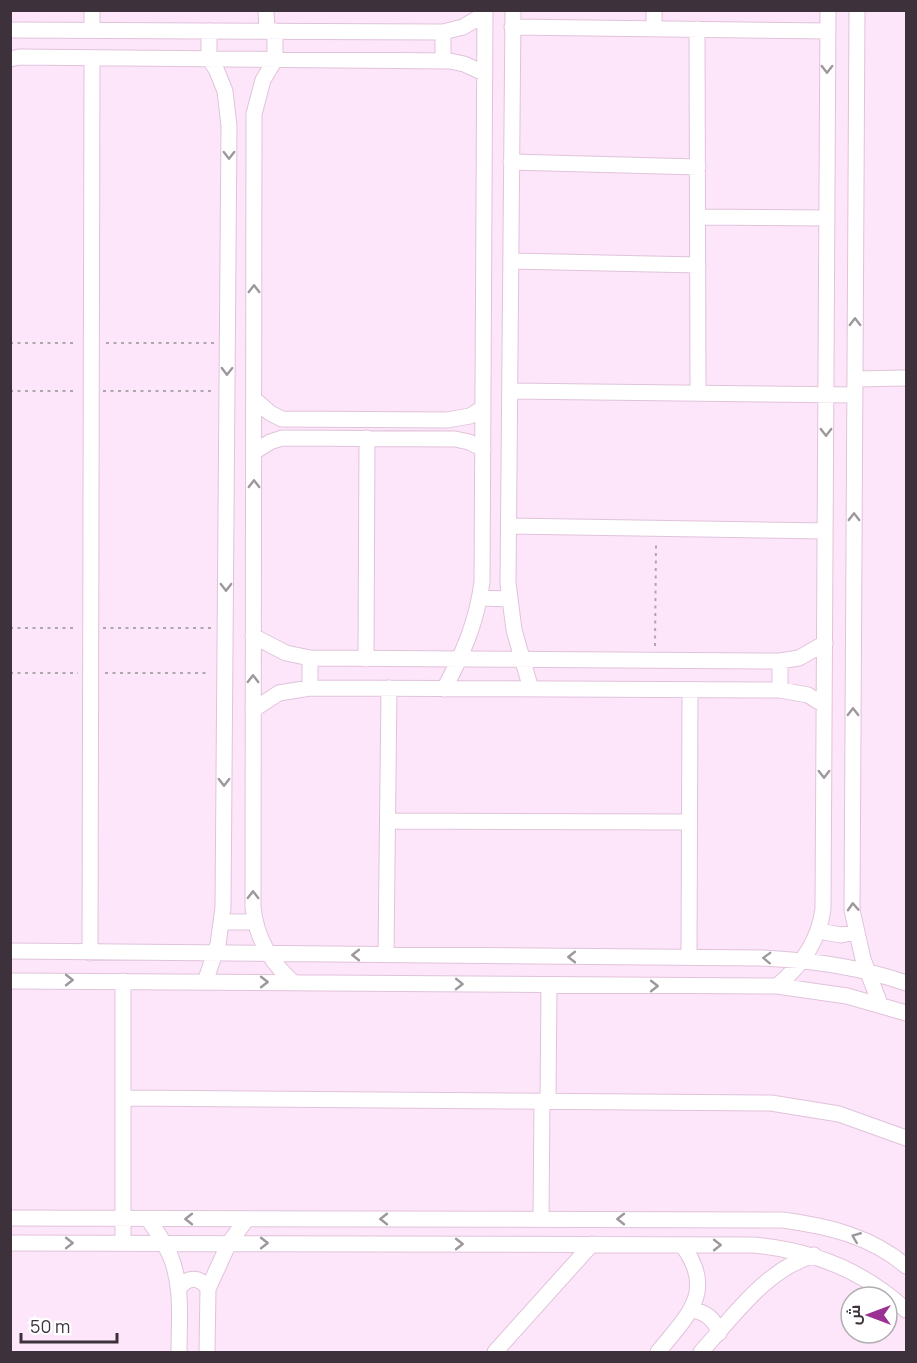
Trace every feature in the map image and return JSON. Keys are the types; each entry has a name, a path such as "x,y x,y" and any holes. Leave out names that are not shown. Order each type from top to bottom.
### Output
{"street":[{"path":"92,10 92,30"},
{"path":"266,10 275,60 258,91 254,126 253,907 255,922 268,955 294,983"},
{"path":"513,10 509,599 521,660 531,689"},
{"path":"654,10 654,29"},
{"path":"777,986 802,960 818,932 823,909 828,10"},
{"path":"857,10 852,910 867,972 880,1004"},
{"path":"484,73 465,64 443,61 15,58 15,30 443,32 463,27 485,12"},
{"path":"444,689 472,630 482,582 485,12"},
{"path":"512,27 828,31"},
{"path":"698,30 698,393"},
{"path":"205,982 216,954 222,922 229,126 225,91 209,59 209,31"},
{"path":"443,32 443,61"},
{"path":"90,953 92,58"},
{"path":"229,126 254,126"},
{"path":"511,162 698,167"},
{"path":"698,217 827,218"},
{"path":"484,225 511,225"},
{"path":"483,258 698,265"},
{"path":"855,379 906,378"},
{"path":"510,391 855,395"},
{"path":"254,399 270,413 282,419 447,420 470,416 483,408"},
{"path":"282,419 282,438"},
{"path":"447,420 447,439"},
{"path":"254,452 282,438 447,439 469,442 483,448"},
{"path":"366,659 367,438"},
{"path":"509,526 825,531"},
{"path":"226,551 254,551"},
{"path":"480,598 509,599"},
{"path":"253,636 286,653 310,658 366,659 780,661 799,658 825,643"},
{"path":"310,658 310,688"},
{"path":"780,661 780,690"},
{"path":"253,710 279,693 310,688 780,690 808,695 824,705"},
{"path":"386,956 389,688"},
{"path":"689,957 690,690"},
{"path":"388,821 689,822"},
{"path":"222,922 255,922"},
{"path":"818,932 841,935 856,932"},
{"path":"906,983 867,972 802,960 689,957 14,952 14,981 777,986 847,996 906,1012"},
{"path":"123,981 123,1243"},
{"path":"542,1219 549,985"},
{"path":"123,1098 771,1102 839,1114 906,1138"},
{"path":"10,1218 783,1220 825,1227 866,1240 906,1266"},
{"path":"148,1219 164,1243 174,1265 179,1289 179,1353"},
{"path":"207,1353 208,1289 229,1243 247,1219"},
{"path":"659,1219 659,1245"},
{"path":"10,1243 763,1246 814,1255 857,1274 878,1286 906,1310"},
{"path":"495,1353 592,1244"},
{"path":"658,1353 692,1310 698,1287 693,1264 682,1245"},
{"path":"701,1353 769,1279 790,1264 814,1255"},
{"path":"179,1289 187,1280 193,1279 204,1284 208,1289"},
{"path":"692,1310 700,1311 712,1319 719,1333"}],"path":[{"path":"10,343 228,343"},
{"path":"10,391 227,391"},
{"path":"655,660 656,528"},
{"path":"10,628 225,628"},
{"path":"10,673 225,673"}],"shaded area":[{"path":"10,11 906,11 906,1352 11,1352"}]}
